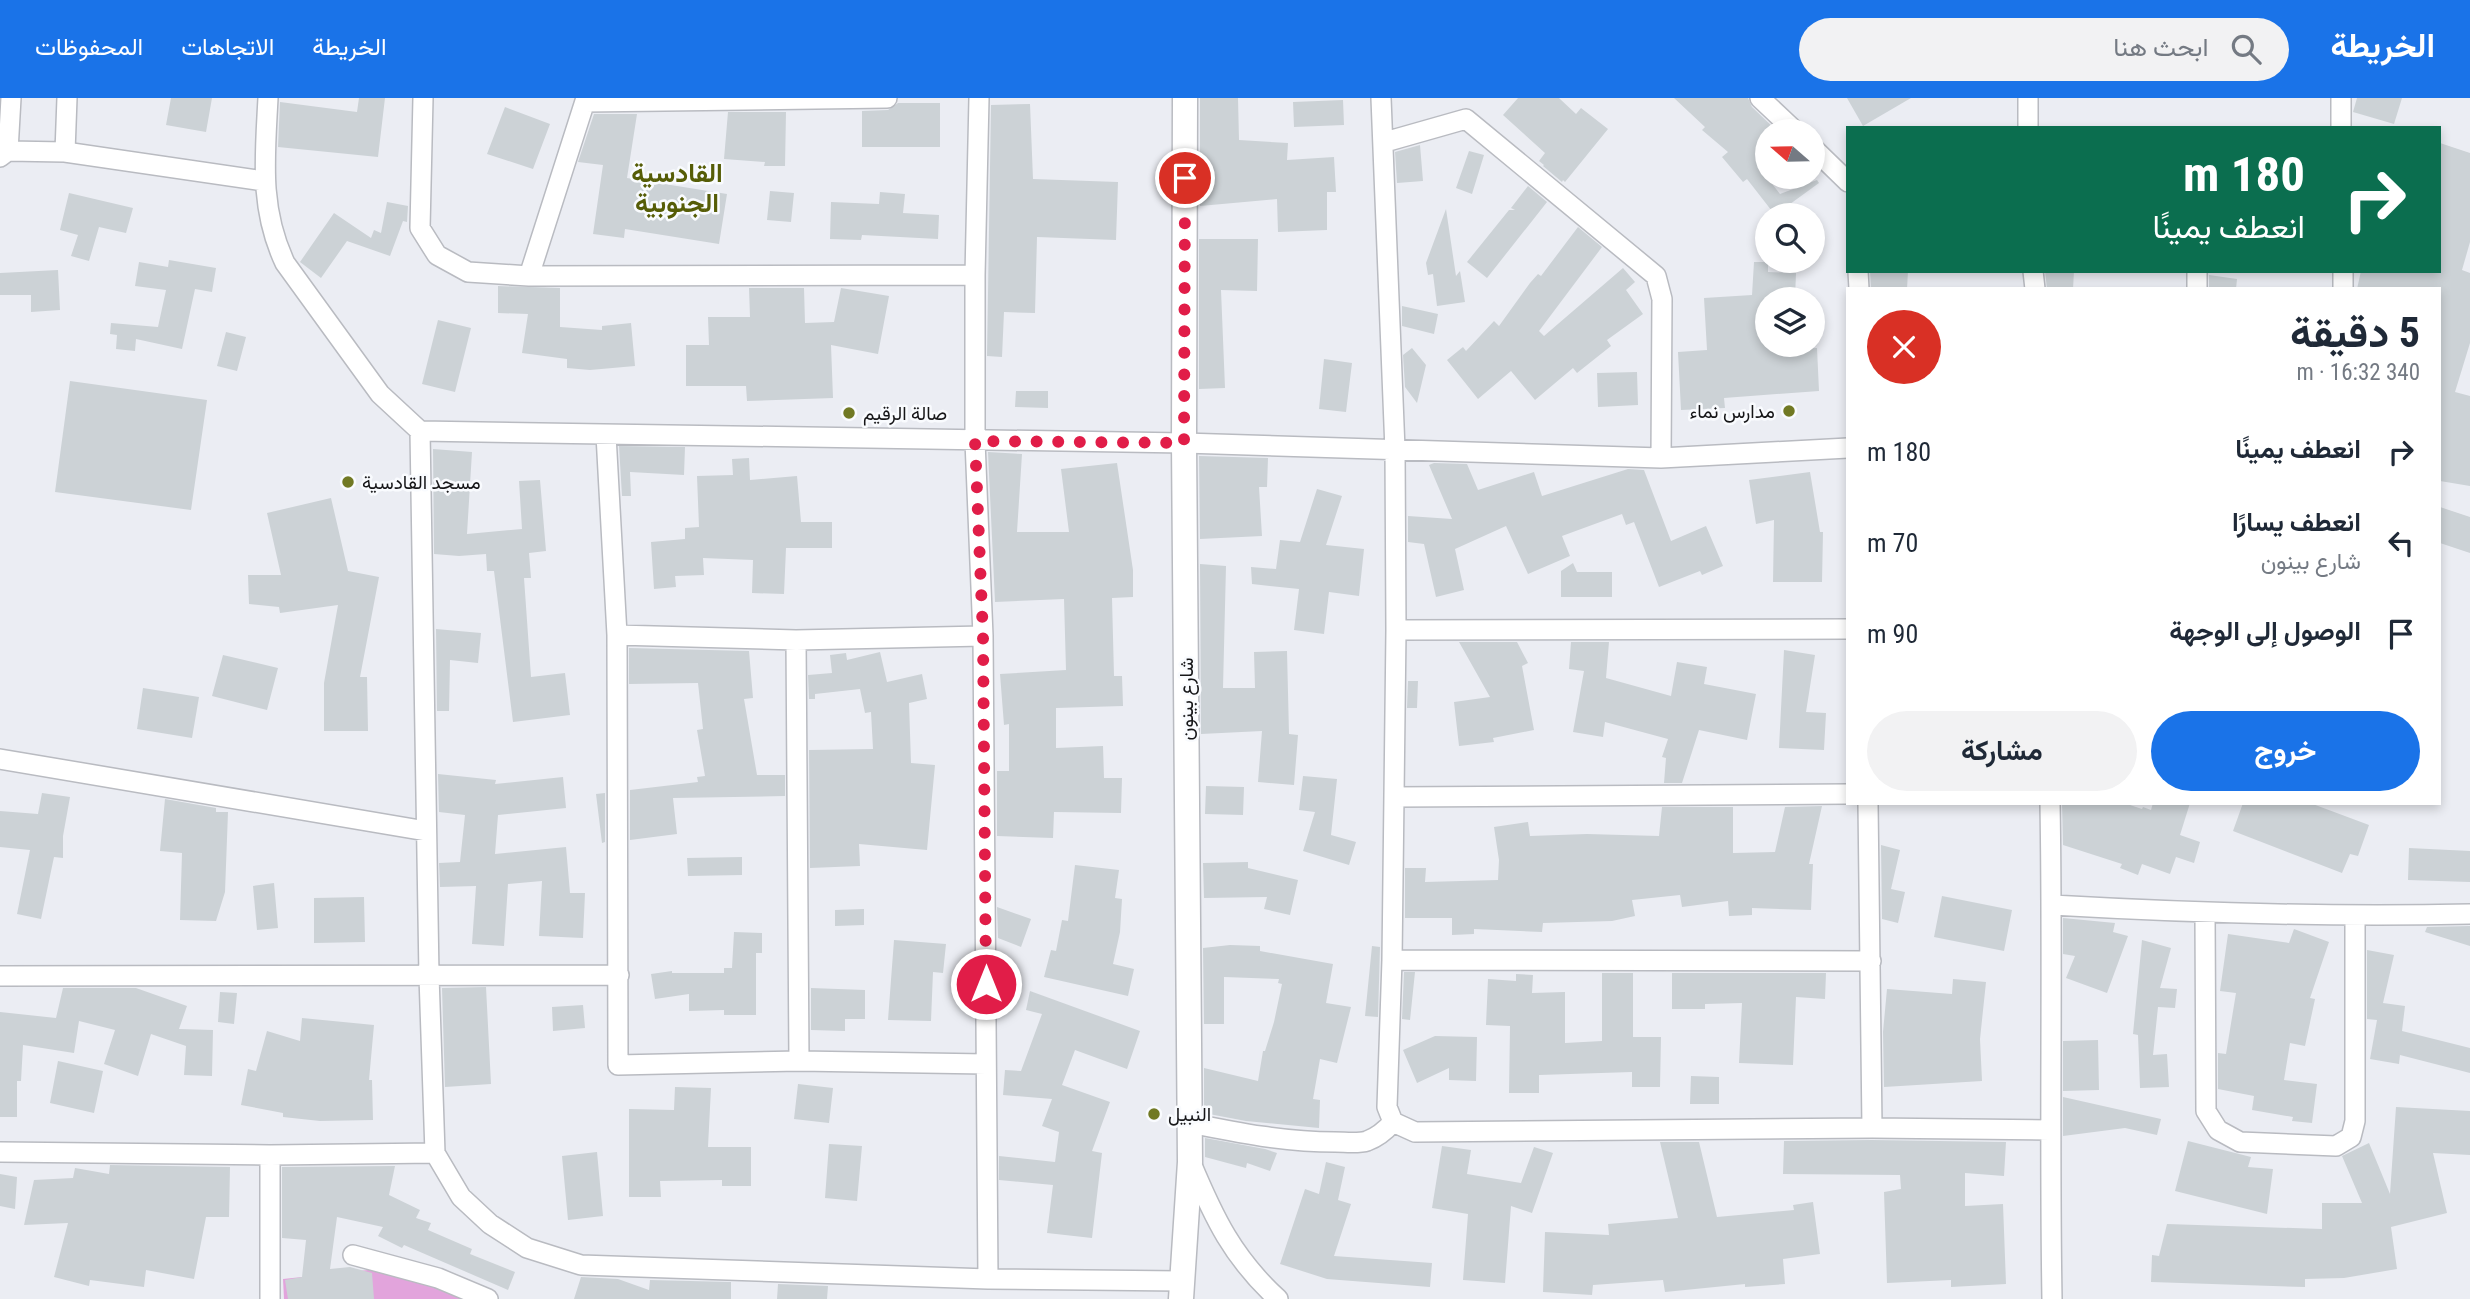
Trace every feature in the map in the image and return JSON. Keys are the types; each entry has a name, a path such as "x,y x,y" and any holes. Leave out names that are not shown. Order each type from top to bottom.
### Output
{"street":[{"path":"11,98 4,154 65,152 264,181"},
{"path":"65,152 67,98"},
{"path":"268,98 264,181 274,240 285,263 380,394 420,431 1184,443 1661,458 1846,448"},
{"path":"423,98 420,228 437,255 468,272 528,276 975,275"},
{"path":"528,276 586,100 887,98"},
{"path":"979,98 975,441 983,636 988,1279"},
{"name":"شارع بينون","path":"1181,1290 1190,1162 1184,443 1185,98"},
{"path":"1381,98 1385,142 1395,450 1394,797 1387,1107 1393,1122 1415,1132 1872,1128 2049,1130"},
{"path":"1760,98 1782,119"},
{"path":"2028,98 2028,126"},
{"path":"2341,98 2342,126"},
{"path":"1385,142 1466,119 1656,275 1662,299 1661,458"},
{"path":"1825,160 1846,180"},
{"path":"420,431 429,976 435,1153 461,1197 490,1224 527,1248 581,1265 988,1279 1181,1290"},
{"path":"606,435 617,635 618,1065 799,1061 986,1063"},
{"path":"1396,630 1846,629"},
{"path":"617,635 796,640 983,636"},
{"path":"796,640 799,1061"},
{"path":"0,758 426,831"},
{"path":"1394,797 1846,794"},
{"path":"1868,805 1872,1128"},
{"path":"2050,805 2052,905 2049,1130 2052,1299"},
{"path":"2052,905 2205,914 2356,917 2470,914"},
{"path":"2205,914 2206,1111 2218,1130 2240,1142 2336,1146 2351,1137 2355,1121 2356,917"},
{"path":"1392,960 1871,961"},
{"path":"0,976 619,975"},
{"path":"1190,1123 1300,1142 1366,1142 1383,1133 1393,1122"},
{"path":"0,1152 270,1155 435,1153"},
{"path":"270,1155 270,1299"},
{"path":"1190,1162 1212,1212 1235,1253 1278,1299"},
{"path":"353,1255 438,1278 488,1299"}],"shaded area":[{"path":"387,1268 476,1299 284,1299 283,1279"}],"building":[{"path":"171,98 212,98 206,132 166,125"},
{"path":"359,98 385,98 378,157 278,147 280,102 357,112"},
{"path":"1200,98 1238,98 1239,140 1288,143 1287,160 1334,157 1336,192 1327,192 1327,230 1278,232 1277,199 1200,206"},
{"path":"1518,98 1559,98 1576,114 1581,108 1608,129 1565,182 1543,166 1539,161 1545,153 1503,115"},
{"path":"1674,98 1748,98 1752,107 1764,119 1755,119 1755,189 1776,189 1780,194 1793,189 1811,189 1792,203 1766,203 1747,179 1743,182 1722,157 1728,152 1702,130 1705,127"},
{"path":"1847,98 1911,98 1863,126"},
{"path":"2357,98 2402,98 2394,124 2353,112"},
{"path":"1343,100 1344,125 1294,127 1293,102"},
{"path":"898,103 940,103 940,147 862,147 862,111 888,110"},
{"path":"1030,104 1033,179 1118,182 1116,240 1037,237 1035,313 1004,312 1002,357 987,356 991,105"},
{"path":"505,107 550,124 533,169 487,154"},
{"path":"728,112 786,112 785,166 764,166 765,162 724,159"},
{"path":"594,114 637,114 627,178 727,194 719,244 625,229 624,238 593,234 603,165 578,162"},
{"path":"2441,143 2470,153 2470,242 2462,270 2470,273 2470,343 2455,392 2470,396 2470,486 2441,481 2441,287 2357,287 2361,273 2441,273"},
{"path":"1420,145 1423,181 1397,183 1395,152"},
{"path":"1469,151 1484,155 1472,194 1456,188"},
{"path":"1528,186 1547,202 1487,278 1467,262 1509,210 1515,210 1511,208"},
{"path":"770,191 794,193 791,222 767,220"},
{"path":"880,192 905,194 903,213 939,215 938,239 862,235 861,240 830,239 831,202 879,204"},
{"path":"69,193 133,208 126,233 99,227 89,261 71,256 78,235 60,230"},
{"path":"387,202 408,206 407,222 403,221 390,256 347,241 321,278 300,262 334,213 371,238 374,230 381,233"},
{"path":"1446,209 1456,276 1460,271 1465,302 1437,306 1433,274 1428,275 1426,263"},
{"path":"1578,227 1602,247 1539,331 1544,336 1623,268 1635,282 1626,290 1643,314 1607,340 1611,346 1577,373 1573,368 1535,400 1511,371 1478,399 1447,360 1463,347 1466,351 1494,321 1499,326 1530,283 1538,274 1541,276"},
{"path":"1199,239 1258,239 1257,291 1221,290 1225,388 1199,389"},
{"path":"169,260 216,268 212,292 195,289 182,349 136,339 135,351 116,349 117,335 110,334 111,323 158,327 166,290 135,286 139,262 168,267"},
{"path":"1754,262 1755,273 1796,273 1795,287 1755,287 1755,357 1817,357 1819,391 1724,398 1725,408 1681,410 1678,352 1707,350 1704,298 1752,295"},
{"path":"58,270 60,310 31,312 31,295 0,295 0,273"},
{"path":"1870,273 1908,273 1907,287 1871,287"},
{"path":"2045,273 2074,273 2073,287 2047,287"},
{"path":"2209,275 2237,279 2236,287 2209,287"},
{"path":"498,286 560,288 560,327 602,330 602,326 631,323 635,366 590,370 567,368 567,359 522,353 528,314 498,313"},
{"path":"749,288 804,288 805,323 834,322 841,288 889,296 878,354 831,345 833,398 747,401 746,386 686,386 686,345 709,345 708,317 750,317"},
{"path":"1402,306 1438,314 1434,334 1402,326"},
{"path":"438,320 471,328 455,392 422,384"},
{"path":"226,332 246,337 237,371 217,366"},
{"path":"1412,348 1426,365 1417,403 1405,387 1403,355"},
{"path":"1324,359 1352,363 1346,412 1319,409"},
{"path":"1637,372 1638,405 1598,407 1597,373"},
{"path":"70,381 207,400 191,510 55,492"},
{"path":"1016,391 1048,391 1048,408 1015,407"},
{"path":"619,446 685,447 684,475 630,472 631,496 622,496"},
{"path":"433,449 472,452 467,534 522,529 519,481 540,480 546,551 529,553 531,578 524,578 531,677 565,673 570,715 513,722 494,571 487,571 486,554 434,554"},
{"path":"988,452 1022,454 1017,532 1069,532 1061,469 1117,463 1133,570 1133,597 1112,598 1114,676 1122,676 1123,706 1056,708 1056,748 1103,746 1104,778 1122,778 1121,813 1054,812 1053,838 997,836 997,771 1009,771 1009,724 1004,725 1000,674 1066,670 1064,599 995,602"},
{"path":"1199,456 1268,458 1267,487 1259,487 1262,536 1200,539"},
{"path":"749,458 750,480 797,476 801,522 832,522 832,548 786,548 784,594 752,593 753,560 703,558 704,575 675,576 676,587 654,589 651,542 685,539 685,528 699,527 697,476 733,475 732,459"},
{"path":"1467,464 1478,490 1534,472 1542,496 1628,469 1644,470 1671,541 1706,526 1723,566 1702,575 1700,571 1659,587 1634,522 1626,525 1622,514 1562,536 1570,556 1528,574 1506,526 1455,549 1464,590 1436,597 1424,544 1408,542 1408,516 1452,519 1429,465"},
{"path":"1810,472 1820,532 1823,532 1822,582 1773,582 1774,520 1756,524 1749,480"},
{"path":"1317,489 1342,496 1326,545 1364,549 1359,596 1329,592 1324,634 1294,630 1299,589 1252,584 1251,567 1276,569 1280,540 1300,542"},
{"path":"331,498 348,571 379,577 360,677 367,677 368,731 324,731 324,683 338,605 280,613 279,607 249,604 248,575 281,575 267,513"},
{"path":"2441,507 2470,517 2470,553 2441,543"},
{"path":"1573,563 1577,572 1612,572 1612,597 1561,597 1561,571"},
{"path":"1200,564 1226,566 1223,688 1255,688 1254,652 1287,651 1289,734 1298,735 1294,785 1258,782 1262,731 1201,734"},
{"path":"436,629 481,633 478,663 450,660 449,711 437,711"},
{"path":"1459,642 1517,642 1528,663 1522,666 1534,730 1493,738 1494,742 1459,746 1454,702 1490,697"},
{"path":"1571,642 1609,642 1606,678 1671,696 1677,662 1707,667 1704,684 1756,694 1747,740 1699,730 1682,783 1664,783 1666,758 1662,757 1668,739 1605,722 1603,737 1573,732 1584,671 1569,669"},
{"path":"629,648 749,651 753,698 744,699 757,775 785,775 785,796 673,798 677,834 630,840 630,790 698,782 697,777 705,776 697,730 703,729 698,683 629,684"},
{"path":"1784,650 1815,655 1806,712 1826,713 1824,750 1779,748"},
{"path":"880,652 887,682 922,674 927,699 909,703 911,763 935,765 927,850 859,844 860,866 810,868 809,750 873,749 871,712 865,713 860,689 815,694 815,699 809,699 808,675 832,673 830,655 846,653 847,660"},
{"path":"223,655 278,668 267,710 212,696"},
{"path":"1408,681 1418,681 1417,708 1407,708"},
{"path":"143,688 199,697 192,738 137,729"},
{"path":"438,774 496,780 495,784 563,777 566,808 498,815 495,854 566,847 570,893 585,893 583,938 539,936 542,881 508,884 504,946 472,944 476,886 440,887 439,863 460,862 465,815 439,812"},
{"path":"1303,776 1337,779 1331,835 1356,842 1349,865 1303,851 1315,812 1299,810"},
{"path":"1206,786 1244,787 1243,815 1205,814"},
{"path":"42,793 70,797 63,836 63,858 54,857 41,919 17,914 30,850 0,847 0,811 38,814"},
{"path":"605,793 605,842 602,843 596,794"},
{"path":"165,799 216,808 216,812 228,812 225,892 216,921 180,920 182,853 160,851"},
{"path":"2062,805 2130,805 2151,810 2152,805 2189,805 2180,835 2200,842 2194,863 2176,857 2170,874 2142,864 2138,875 2120,868 2122,864 2063,845"},
{"path":"2242,805 2315,805 2369,825 2358,856 2350,854 2342,873 2233,831"},
{"path":"1822,806 1809,864 1813,864 1811,910 1752,908 1752,915 1729,916 1728,901 1682,907 1680,895 1632,900 1635,916 1612,921 1543,923 1542,932 1474,929 1474,934 1452,935 1452,918 1405,918 1405,868 1426,868 1425,882 1498,880 1499,860 1494,827 1528,822 1530,836 1659,836 1662,807 1733,807 1733,853 1775,852 1785,807"},
{"path":"1881,845 1900,850 1891,889 1905,892 1898,923 1882,919"},
{"path":"2409,848 2470,851 2470,882 2408,880"},
{"path":"742,857 742,875 688,876 687,858"},
{"path":"1248,862 1248,868 1298,880 1290,915 1264,909 1267,897 1204,898 1203,863"},
{"path":"1075,865 1119,870 1115,898 1122,899 1120,932 1113,964 1134,969 1128,996 1044,977 1051,950 1056,951 1062,920 1068,921"},
{"path":"274,883 278,928 257,930 253,886"},
{"path":"1942,896 2012,910 2004,951 1934,937"},
{"path":"364,897 365,942 314,943 314,898"},
{"path":"997,907 1031,919 1021,947 998,938"},
{"path":"864,909 864,925 835,926 835,910"},
{"path":"2063,918 2115,923 2113,932 2128,936 2107,993 2066,978 2075,956 2063,954"},
{"path":"2470,926 2470,946 2425,932 2427,927"},
{"path":"2294,929 2329,942 2310,998 2315,999 2305,1046 2290,1043 2284,1080 2317,1084 2312,1123 2292,1121 2293,1117 2252,1110 2254,1096 2218,1089 2218,1053 2226,1054 2236,993 2220,991 2228,934 2289,943"},
{"path":"734,932 762,933 762,953 756,953 756,1015 724,1015 724,1010 689,1011 689,994 655,999 651,974 672,971 724,973 724,968 732,968"},
{"path":"894,940 946,944 943,973 933,972 931,1021 888,1020"},
{"path":"2142,940 2171,948 2160,988 2177,989 2175,1008 2158,1007 2153,1055 2167,1054 2169,1087 2140,1088 2138,1035 2133,1034"},
{"path":"1260,946 1260,951 1333,964 1326,1003 1351,1007 1337,1063 1320,1059 1313,1099 1320,1100 1319,1128 1246,1121 1209,1114 1210,1111 1204,1110 1204,1068 1258,1081 1263,1051 1274,1022 1282,984 1278,983 1279,979 1224,977 1224,1024 1204,1024 1203,948"},
{"path":"1372,946 1380,947 1378,1017 1365,1016"},
{"path":"2367,950 2394,955 2383,1003 2405,1006 2402,1031 2470,1048 2470,1073 2400,1055 2399,1064 2370,1059 2377,1020 2367,1019"},
{"path":"1404,972 1415,972 1410,1020 1402,1019"},
{"path":"1602,973 1633,973 1633,1037 1661,1037 1660,1087 1632,1087 1632,1072 1539,1075 1539,1093 1509,1093 1510,1026 1486,1025 1488,979 1516,981 1516,974 1533,975 1532,993 1565,992 1565,1043 1602,1041"},
{"path":"1672,973 1826,973 1825,999 1796,997 1793,1065 1739,1063 1742,1003 1705,1004 1705,1009 1672,1009"},
{"path":"1953,979 1986,982 1980,1039 1982,1081 1884,1087 1883,1032 1887,989 1952,994"},
{"path":"486,987 491,1084 445,1087 442,988"},
{"path":"63,988 136,988 187,1006 179,1029 213,1030 212,1076 184,1075 186,1046 151,1034 138,1076 104,1064 115,1030 79,1021 74,1053 23,1045 21,1081 17,1081 17,1117 0,1117 0,1012 56,1018"},
{"path":"811,988 865,990 865,1019 845,1019 845,1031 811,1030"},
{"path":"1030,991 1140,1031 1127,1069 1075,1050 1062,1085 1110,1102 1092,1151 1102,1153 1092,1238 1047,1233 1053,1185 999,1180 999,1156 1055,1162 1059,1132 1042,1126 1052,1099 1003,1095 1005,1070 1021,1071 1042,1014 1026,1010"},
{"path":"220,992 237,993 234,1024 218,1022"},
{"path":"583,1005 585,1028 553,1031 552,1007"},
{"path":"302,1018 374,1025 369,1080 372,1080 373,1120 320,1121 283,1117 283,1113 241,1105 248,1069 256,1071 267,1031 300,1041"},
{"path":"1435,1036 1477,1037 1476,1081 1449,1080 1449,1068 1417,1083 1403,1050"},
{"path":"2098,1040 2099,1090 2063,1091 2063,1041"},
{"path":"58,1061 103,1071 94,1113 50,1103"},
{"path":"1691,1076 1719,1077 1719,1104 1690,1104"},
{"path":"798,1084 833,1088 829,1123 794,1119"},
{"path":"675,1087 711,1088 708,1147 751,1147 751,1186 722,1186 722,1180 660,1181 661,1197 629,1197 629,1109 674,1110"},
{"path":"2063,1097 2161,1119 2157,1135 2125,1128 2063,1136"},
{"path":"2396,1107 2470,1111 2470,1155 2433,1153 2447,1213 2391,1227 2397,1269 2344,1278 2305,1279 2305,1287 2151,1282 2152,1255 2159,1256 2167,1224 2322,1229 2322,1203 2362,1203 2342,1156 2369,1143 2390,1194"},
{"path":"1205,1138 1277,1153 1270,1171 1247,1163 1246,1168 1205,1157"},
{"path":"1784,1141 2006,1142 2004,1176 1965,1173 1965,1206 2003,1204 2006,1284 1951,1287 1951,1280 1887,1283 1884,1192 1901,1189 1900,1175 1783,1174"},
{"path":"2188,1141 2251,1157 2248,1167 2273,1169 2267,1214 2175,1191"},
{"path":"1660,1142 1699,1142 1717,1217 1794,1210 1793,1205 1813,1202 1820,1254 1783,1259 1785,1284 1745,1287 1745,1284 1665,1292 1663,1280 1593,1285 1592,1295 1543,1292 1545,1232 1609,1235 1608,1224 1678,1218"},
{"path":"829,1144 862,1146 857,1201 825,1198"},
{"path":"1442,1146 1471,1150 1467,1174 1521,1183 1534,1147 1553,1153 1532,1213 1511,1206 1505,1283 1463,1280 1468,1214 1432,1208"},
{"path":"597,1152 603,1216 568,1220 562,1156"},
{"path":"1326,1162 1345,1167 1338,1200 1351,1204 1334,1256 1432,1263 1430,1287 1327,1279 1280,1264 1305,1189 1319,1194"},
{"path":"110,1165 230,1167 229,1217 206,1217 194,1279 146,1270 144,1287 90,1280 89,1286 54,1277 68,1223 24,1225 34,1180 73,1178 75,1168 109,1174"},
{"path":"395,1166 389,1195 420,1210 416,1218 431,1223 428,1230 472,1249 470,1254 515,1272 508,1290 378,1236 383,1227 337,1217 330,1269 350,1267 372,1273 374,1299 288,1299 285,1280 302,1277 306,1240 282,1238 282,1167"},
{"path":"0,1174 17,1177 15,1209 0,1206"},
{"path":"581,1277 618,1279 649,1290 650,1280 731,1282 731,1299 574,1299"},
{"path":"778,1284 828,1286 827,1299 777,1299"}],"place":[{"name":"مدارس نماء","path":"1789,411"},
{"name":"صالة الرقيم","path":"849,413"},
{"name":"مسجد القادسية","path":"348,482"},
{"name":"النبيل","path":"1154,1114"}],"district":[{"name":"القادسية الجنوبية","path":"677,188"}],"route":[{"path":"986,984 983,636 975,441 1184,443 1185,178"}]}
